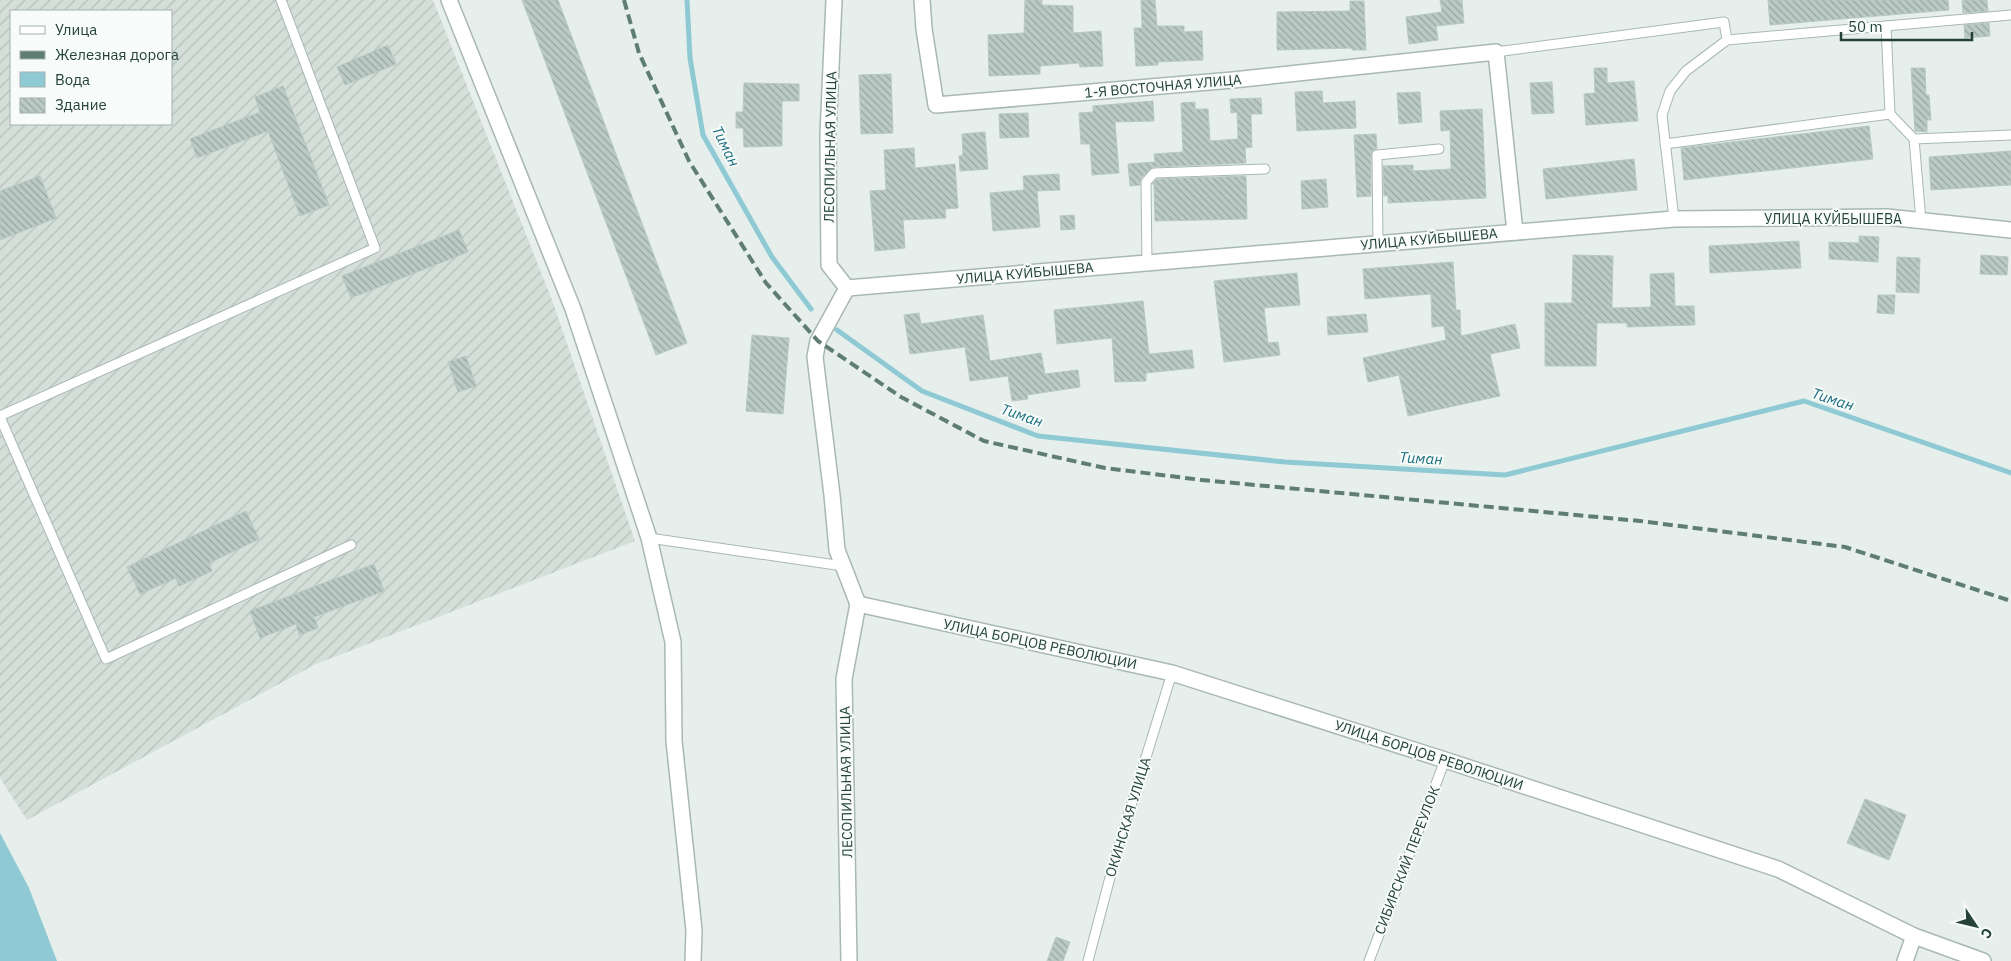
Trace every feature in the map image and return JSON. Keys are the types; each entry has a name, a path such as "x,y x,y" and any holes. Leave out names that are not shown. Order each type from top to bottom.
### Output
{"street":[{"path":"449,0 572,309 649,538 673,642 674,741 694,930 693,961"},
{"name":"ЛЕСОПИЛЬНАЯ УЛИЦА","path":"834,0 828,134 829,265 847,288"},
{"name":"1-Я ВОСТОЧНАЯ УЛИЦА","path":"922,0 924,29 936,106 1232,80 1496,52"},
{"path":"1496,52 1515,232"},
{"name":"УЛИЦА КУЙБЫШЕВА","path":"847,288 1674,220 1887,217 2011,230"},
{"path":"847,288 818,341 815,357 837,550 858,604"},
{"name":"ЛЕСОПИЛЬНАЯ УЛИЦА","path":"849,961 844,679 858,604"},
{"name":"УЛИЦА БОРЦОВ РЕВОЛЮЦИИ","path":"858,604 1172,673 1778,869 1914,936 1983,961"},
{"path":"1905,961 1914,936"}],"lane":[{"path":"281,0 375,248 0,416 106,659 351,545"},
{"path":"1674,220 1662,115 1670,91 1686,71 1726,40 2011,15"},
{"path":"1496,52 1724,22 1726,40"},
{"path":"1886,26 1890,114 1914,139 1922,221"},
{"path":"1666,144 1890,114"},
{"path":"1914,139 2011,135"},
{"path":"1378,243 1377,156 1439,149"},
{"path":"1148,263 1146,182 1154,172 1265,169"},
{"path":"649,538 843,566"},
{"name":"ОКИНСКАЯ УЛИЦА","path":"1088,961 1118,850 1172,673"},
{"name":"СИБИРСКИЙ ПЕРЕУЛОК","path":"1369,961 1445,760"}],"shaded area":[{"path":"0,0 433,0 552,300 635,541 316,664 27,820 0,778"}],"water":[{"path":"0,833 29,888 57,961 0,961"}],"building":[{"path":"522,0 558,0 687,343 656,355"},
{"path":"1025,0 1042,0 1042,5 1073,6 1073,33 1101,31 1103,66 1080,67 1079,63 1040,66 1040,74 989,76 988,35 1024,33"},
{"path":"1141,0 1155,0 1157,26 1184,26 1184,32 1202,31 1203,60 1158,62 1158,65 1136,66 1134,28 1142,28"},
{"path":"1440,0 1462,0 1464,23 1436,26 1438,40 1409,44 1406,17 1442,12"},
{"path":"1768,0 1948,0 1949,10 1770,25"},
{"path":"1962,0 1987,0 1988,11 1963,13"},
{"path":"1350,1 1364,1 1366,50 1352,50 1352,48 1277,50 1277,12 1350,11"},
{"path":"1989,23 1990,36 1965,38 1964,25"},
{"path":"388,45 396,64 345,85 337,67"},
{"path":"1594,68 1607,68 1607,83 1634,81 1638,121 1586,125 1584,94 1595,93"},
{"path":"1911,68 1925,68 1926,95 1929,95 1931,120 1927,120 1927,132 1915,131"},
{"path":"891,74 893,133 861,134 859,75"},
{"path":"1552,82 1554,113 1532,114 1530,83"},
{"path":"744,83 799,84 799,101 782,101 782,146 744,147 743,128 736,128 736,112 743,112"},
{"path":"283,86 329,205 300,216 268,131 197,158 190,139 260,112 255,97"},
{"path":"1322,91 1323,103 1355,101 1356,128 1297,131 1295,92"},
{"path":"1420,92 1422,122 1399,124 1397,93"},
{"path":"1261,98 1262,114 1251,114 1252,147 1245,148 1246,163 1153,167 1141,178 1140,185 1130,186 1128,164 1155,162 1154,154 1183,152 1181,103 1195,102 1195,109 1208,109 1210,141 1238,139 1237,112 1231,113 1230,99"},
{"path":"1153,101 1154,121 1115,122 1119,173 1092,175 1090,144 1081,144 1079,113 1093,112 1093,106"},
{"path":"1482,109 1486,198 1388,203 1388,195 1384,196 1383,166 1413,165 1413,171 1451,169 1450,130 1441,131 1440,111"},
{"path":"1028,113 1029,137 1000,138 999,114"},
{"path":"1869,126 1873,159 1684,180 1681,148"},
{"path":"985,132 988,169 960,171 959,156 963,155 962,134"},
{"path":"1376,134 1377,149 1373,150 1371,155 1371,196 1357,197 1354,135"},
{"path":"914,148 915,168 955,164 958,208 945,209 946,218 903,220 905,248 875,251 870,191 886,190 884,150"},
{"path":"2011,151 2011,185 1931,190 1929,157"},
{"path":"1634,159 1637,190 1546,199 1543,169"},
{"path":"1059,174 1060,190 1037,191 1040,227 993,231 990,193 1024,190 1023,176"},
{"path":"40,176 56,218 0,240 0,191"},
{"path":"1246,176 1247,219 1155,221 1154,184 1152,184 1157,179"},
{"path":"1326,179 1328,207 1302,209 1301,181"},
{"path":"1074,215 1075,229 1061,230 1060,216"},
{"path":"459,230 468,252 351,298 342,276"},
{"path":"1859,236 1879,237 1878,262 1829,259 1829,242 1859,243"},
{"path":"1799,241 1801,268 1710,273 1709,246"},
{"path":"1573,255 1613,256 1612,308 1651,307 1650,274 1674,273 1675,306 1694,306 1695,325 1627,327 1627,323 1597,323 1596,366 1545,366 1545,303 1572,303"},
{"path":"1981,255 2008,257 2007,275 1980,274"},
{"path":"1897,257 1920,258 1919,293 1896,292"},
{"path":"1453,262 1456,310 1460,310 1461,336 1515,324 1520,348 1490,354 1500,396 1408,416 1399,375 1368,382 1363,358 1446,340 1444,326 1432,327 1431,294 1365,299 1363,269"},
{"path":"1297,273 1300,305 1264,308 1268,343 1278,342 1280,355 1224,362 1214,281"},
{"path":"1878,295 1895,295 1894,314 1877,313"},
{"path":"1143,301 1149,354 1192,350 1194,368 1146,373 1146,381 1115,382 1112,338 1057,344 1054,310"},
{"path":"919,313 921,324 983,315 990,361 1041,353 1045,374 1078,370 1080,387 1027,395 1028,399 1012,401 1008,376 970,381 965,347 910,354 904,315"},
{"path":"1366,314 1368,332 1328,335 1327,317"},
{"path":"752,335 789,338 783,414 746,411"},
{"path":"466,356 476,386 458,392 448,362"},
{"path":"246,511 259,539 209,563 212,571 179,586 176,578 140,594 127,567"},
{"path":"374,564 384,591 314,617 318,628 299,635 296,624 260,638 250,611"},
{"path":"1865,799 1906,815 1889,860 1847,843"},
{"path":"1056,937 1070,942 1063,961 1047,961"}],"waterway":[{"name":"Тиман","path":"687,0 690,58 703,135 772,257 811,309"},
{"name":"Тиман","path":"837,330 922,391 1038,436 1285,462 1505,475 1804,401 2011,473"}],"railway":[{"path":"624,0 639,53 689,161 766,283 818,341 901,397 984,441 1105,468 1202,480 1640,521 1845,547 2011,601"}]}
